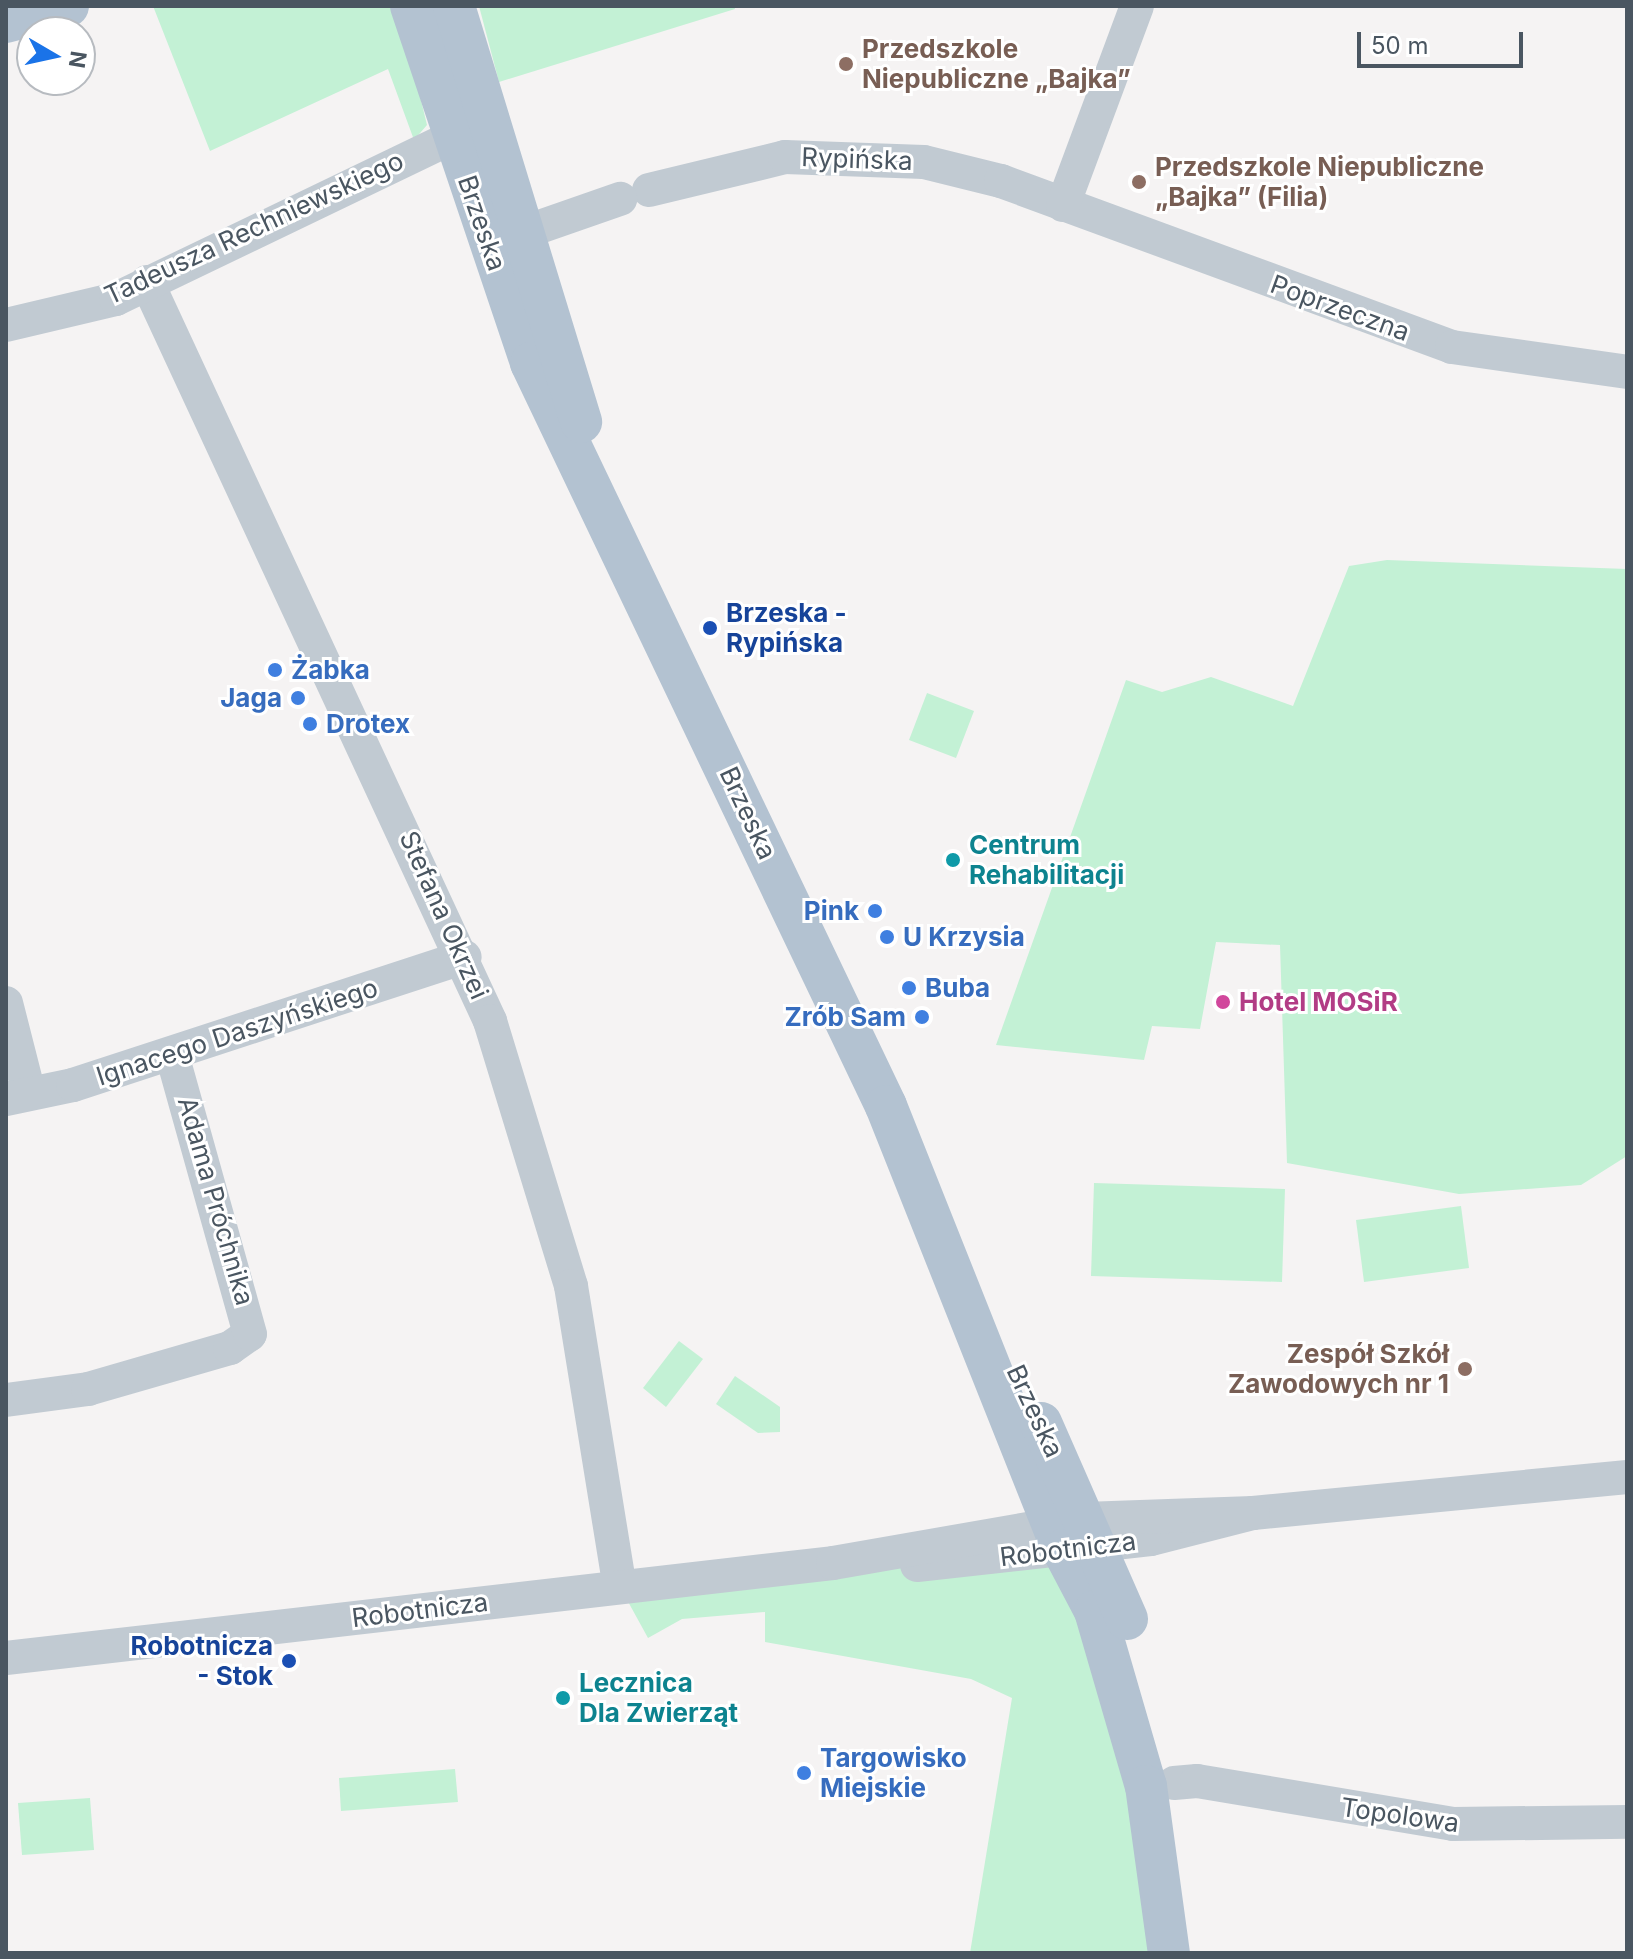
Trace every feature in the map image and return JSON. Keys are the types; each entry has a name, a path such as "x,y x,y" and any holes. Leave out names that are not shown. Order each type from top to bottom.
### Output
{"main road":[{"path":"6,22 68,6"},
{"name":"Brzeska","path":"411,6 531,363 577,466 610,519 886,1106 1074,1535"},
{"name":"Brzeska","path":"454,6 610,519"},
{"path":"1074,1535 1153,1694 1174,1783 1191,1953"},
{"path":"1074,1535 1136,1742 1164,1881 1169,1953"}],"street":[{"path":"1063,205 1137,6"},
{"name":"Tadeusza Rechniewskiego","path":"6,325 116,299 454,136"},
{"name":"Rypińska","path":"525,232 634,194 763,160 877,156 967,170 1063,205"},
{"name":"Poprzeczna","path":"1063,205 1474,354 1627,372"},
{"name":"Stefana Okrzei","path":"147,282 465,957 522,1111 568,1271 620,1587"},
{"name":"Ignacego Daszyńskiego","path":"18,1096 172,1054 465,957"},
{"path":"6,1003 18,1096"},
{"name":"Adama Próchnika","path":"6,1400 88,1389 230,1348 250,1334 172,1054"},
{"name":"Robotnicza","path":"6,1658 1253,1513 1627,1477"},
{"name":"Topolowa","path":"1174,1783 1453,1824 1627,1822"}],"green space":[{"path":"153,6 398,6 427,125 414,140 388,69 210,151"},
{"path":"479,6 734,6 735,9 499,82"},
{"path":"1387,560 1627,569 1627,1156 1581,1185 1459,1194 1287,1163 1280,945 1216,942 1200,1029 1152,1026 1144,1060 996,1045 1126,680 1162,692 1211,677 1293,706 1349,566"},
{"path":"927,693 974,711 956,758 909,740"},
{"path":"1094,1183 1285,1189 1282,1282 1091,1276"},
{"path":"1461,1206 1469,1268 1364,1282 1356,1220"},
{"path":"679,1341 703,1359 666,1407 643,1388"},
{"path":"735,1376 780,1407 780,1432 758,1433 716,1404"},
{"path":"1044,1538 1095,1628 1160,1953 970,1953 1012,1698 971,1679 765,1642 765,1612 682,1619 648,1638 620,1587"},
{"path":"455,1769 458,1802 341,1811 339,1778"},
{"path":"90,1798 94,1850 22,1855 18,1803"}],"place":[{"name":"Przedszkole Niepubliczne „Bajka”","path":"846,64"},
{"name":"Przedszkole Niepubliczne „Bajka” (Filia)","path":"1139,182"},
{"name":"Brzeska - Rypińska","path":"710,628"},
{"name":"Żabka","path":"275,670"},
{"name":"Jaga","path":"298,698"},
{"name":"Drotex","path":"310,724"},
{"name":"Centrum Rehabilitacji","path":"953,860"},
{"name":"Pink","path":"875,911"},
{"name":"U Krzysia","path":"887,937"},
{"name":"Buba","path":"909,988"},
{"name":"Hotel MOSiR","path":"1223,1002"},
{"name":"Zrób Sam","path":"922,1017"},
{"name":"Zespół Szkół Zawodowych nr 1","path":"1465,1369"},
{"name":"Robotnicza - Stok","path":"289,1661"},
{"name":"Lecznica Dla Zwierząt","path":"563,1698"},
{"name":"Targowisko Miejskie","path":"804,1773"}]}
